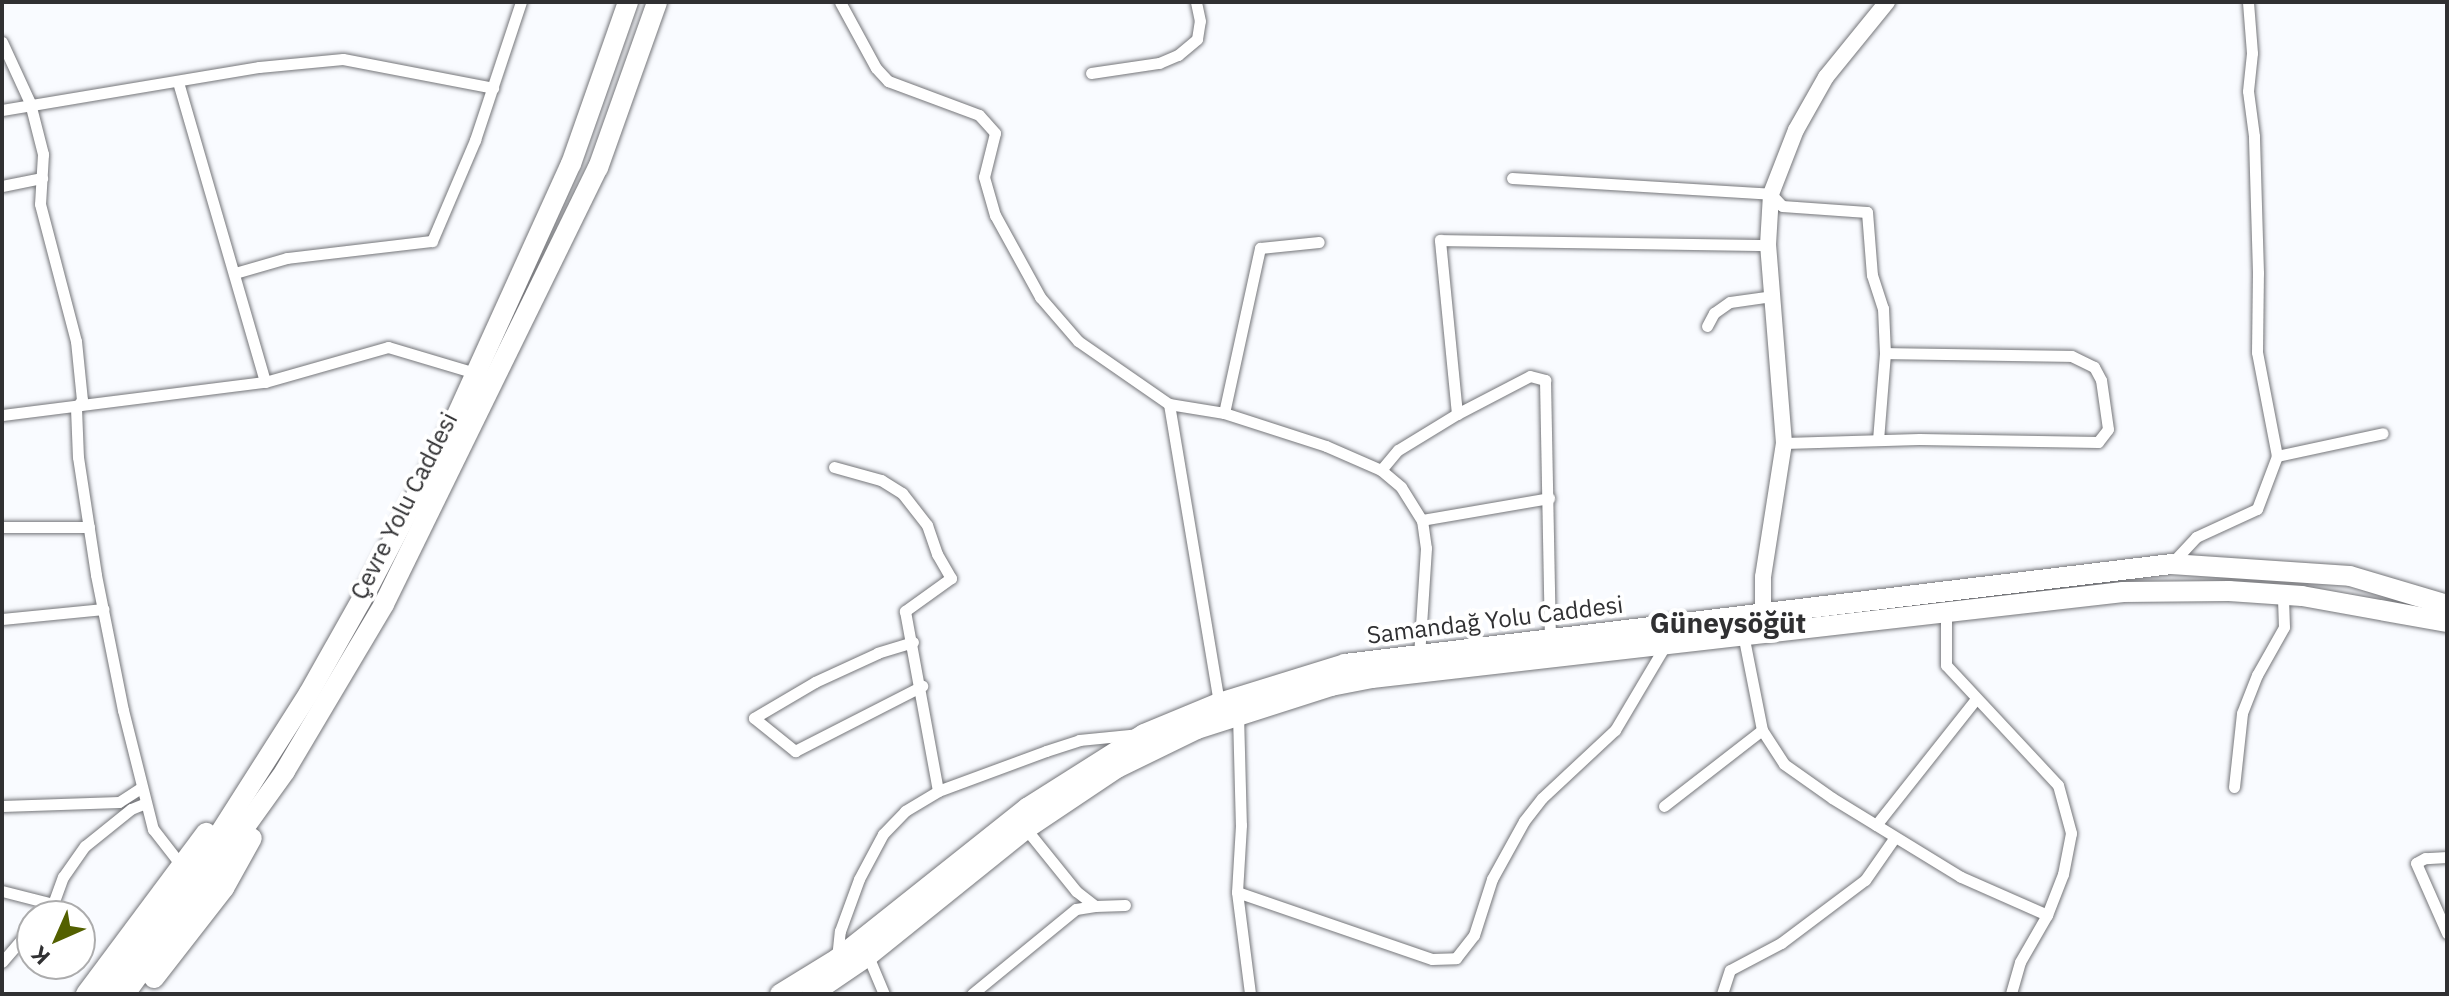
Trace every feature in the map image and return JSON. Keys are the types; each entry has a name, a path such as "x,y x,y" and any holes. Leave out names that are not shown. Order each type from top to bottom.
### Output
{"highway":[{"name":"Çevre Yolu Caddesi","path":"107,994 202,861 267,759 367,590 475,373 571,164 628,2"},
{"name":"Çevre Yolu Caddesi","path":"125,994 285,771 384,604 598,168 657,2"},
{"name":"Samandağ Yolu Caddesi","path":"780,994 837,959 1027,808 1144,734 1219,703 1345,664 1763,616 2171,564 2350,576 2447,605"},
{"name":"Samandağ Yolu Caddesi","path":"812,994 868,956 1070,797 1131,761 1197,729 1331,686 1372,678 2123,592 2283,595 2447,622"},
{"path":"86,994 245,781 267,759"},
{"path":"142,994 224,888 271,805 285,771"}],"street":[{"path":"235,273 287,258 432,241 475,140 520,2"},
{"path":"840,2 876,68 888,81 979,115 995,133 984,177 995,215 1040,297 1078,341 1169,404 1224,413 1326,446 1381,470 1401,487 1422,520 1426,548 1419,655"},
{"path":"1091,73 1159,63 1178,55 1197,39 1200,21 1196,2"},
{"path":"1763,616 1763,577 1784,443 1781,371 1768,245 1771,194 1796,130 1826,77 1887,2"},
{"path":"2171,564 2196,537 2257,509 2277,456 2257,352 2258,273 2254,136 2248,91 2252,53 2248,2"},
{"path":"2,42 30,103 43,154 40,204 47,242 69,309 78,353 82,400 76,408 78,457 104,609 142,787 153,829 181,865"},
{"path":"2,110 259,67 343,59 493,88"},
{"path":"178,82 265,382"},
{"path":"2,186 42,178"},
{"path":"1512,178 1771,194 1782,206 1867,212 1872,275 1883,308 1885,353 1878,440"},
{"path":"1457,414 1440,240 1768,245"},
{"path":"1224,413 1260,248 1319,242"},
{"path":"1707,326 1714,313 1730,302 1772,296"},
{"path":"2,415 265,382 388,347 475,373"},
{"path":"1784,443 1878,440 2098,442 2108,429 2101,380 2094,367 2071,356 1885,353"},
{"path":"1381,470 1398,450 1457,414 1530,376 1545,380 1550,639"},
{"path":"1169,404 1219,703"},
{"path":"2277,456 2383,433"},
{"path":"834,467 881,480 902,493 927,525 937,554 951,578 905,611 922,686 938,791"},
{"path":"1422,520 1549,498"},
{"path":"2,527 89,527"},
{"path":"2234,787 2242,713 2257,675 2284,627 2283,595"},
{"path":"2,619 104,609"},
{"path":"1946,610 1946,665 1975,700 2058,785 2071,833 2063,874 2047,915 2020,962 2011,994"},
{"path":"1743,634 1762,730 1784,764 1961,877 2047,915"},
{"path":"913,642 878,653 815,682 754,718 795,751 922,686"},
{"path":"1237,892 1432,959 1456,958 1474,935 1492,879 1524,821 1542,798 1615,730 1666,644"},
{"path":"1876,825 1975,700"},
{"path":"1238,714 1241,825 1237,892 1250,994"},
{"path":"1664,806 1762,730"},
{"path":"837,959 840,931 859,879 883,834 905,811 938,791 1079,740 1144,734"},
{"path":"2,806 119,802 142,787"},
{"path":"54,900 63,877 85,846 131,809 146,803"},
{"path":"1026,829 1076,891 1095,906"},
{"path":"1722,994 1730,970 1781,943 1865,880 1895,837"},
{"path":"2447,857 2425,858 2416,863 2447,933"},
{"path":"2,891 37,900"},
{"path":"972,994 1076,909 1125,905"},
{"path":"2,962 16,946"},
{"path":"868,956 884,994"}],"district":[{"name":"Güneysöğüt","path":"1728,623"}]}
